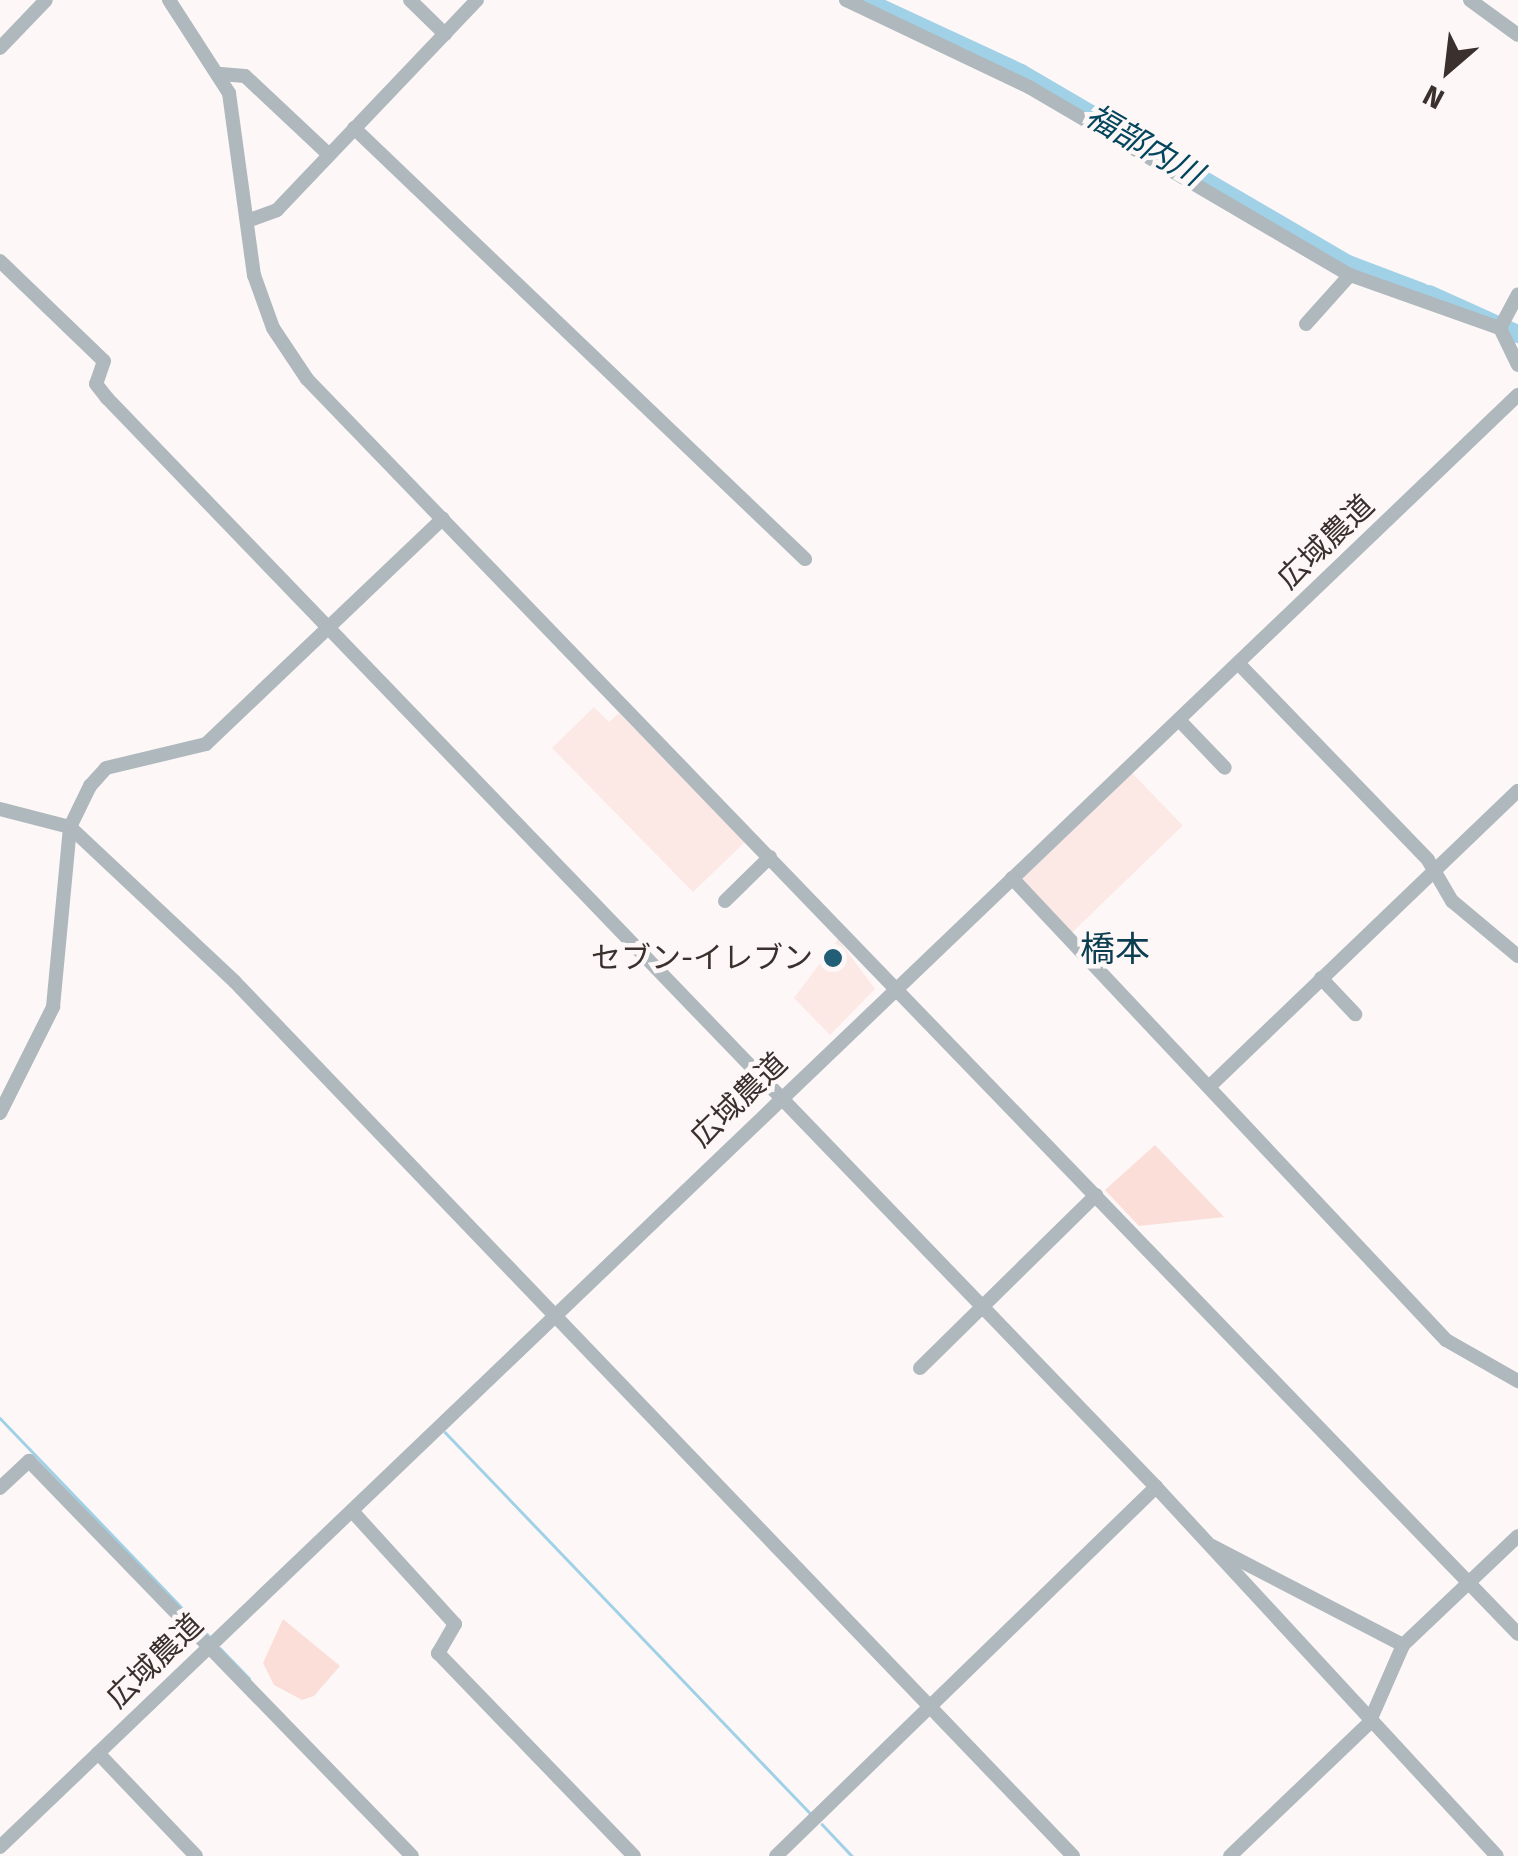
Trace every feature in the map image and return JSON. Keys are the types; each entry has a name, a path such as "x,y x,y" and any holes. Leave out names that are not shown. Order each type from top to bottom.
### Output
{"street":[{"path":"0,48 46,0"},
{"path":"169,0 222,74 254,275 286,351 1518,1634"},
{"path":"410,0 445,34"},
{"path":"247,221 277,210 477,0"},
{"path":"846,0 1029,87 1350,275 1502,324"},
{"path":"1470,0 1518,34"},
{"path":"222,74 246,76 329,155"},
{"path":"354,128 805,559"},
{"path":"0,261 104,362 96,384 107,398 1156,1487 1369,1723 1497,1856"},
{"path":"1306,324 1350,275"},
{"path":"1518,294 1502,324 1518,365"},
{"name":"広域農道","path":"0,1847 1518,395"},
{"path":"0,1113 53,1007 70,828 106,768 206,744 443,518"},
{"path":"1239,664 1433,872 1452,901 1518,956"},
{"path":"1179,720 1224,768"},
{"path":"1211,1085 1518,791"},
{"path":"0,809 70,828 235,982 1073,1856"},
{"path":"725,901 770,858"},
{"path":"1012,878 1211,1085 1446,1340 1518,1381"},
{"path":"1321,978 1355,1014"},
{"path":"920,1368 1096,1195"},
{"path":"0,1488 28,1461 412,1856"},
{"path":"776,1856 1156,1487"},
{"path":"352,1510 455,1624 438,1653 634,1856"},
{"path":"1230,1856 1369,1723 1403,1645 1518,1536"},
{"path":"1212,1546 1403,1645"},
{"path":"98,1753 196,1856"}],"shaded area":[{"path":"594,707 609,722 619,713 745,842 693,892 552,748"},
{"path":"1132,773 1183,826 1070,934 1020,881"},
{"path":"838,939 875,989 830,1035 794,998"},
{"path":"1155,1145 1224,1217 1139,1226 1105,1190"},
{"path":"283,1619 340,1666 314,1696 302,1700 274,1685 263,1663"}],"waterway":[{"name":"福部内川","path":"864,0 1021,73 1348,264 1422,292"},
{"name":"福部内川","path":"1429,294 1518,334"},
{"path":"0,1418 210,1637"},
{"path":"445,1432 810,1813"},
{"path":"220,1648 249,1678"},
{"path":"822,1824 852,1856"}],"place":[{"name":"セブン-イレブン","path":"833,958"}],"district":[{"name":"橋本","path":"1115,949"}]}
